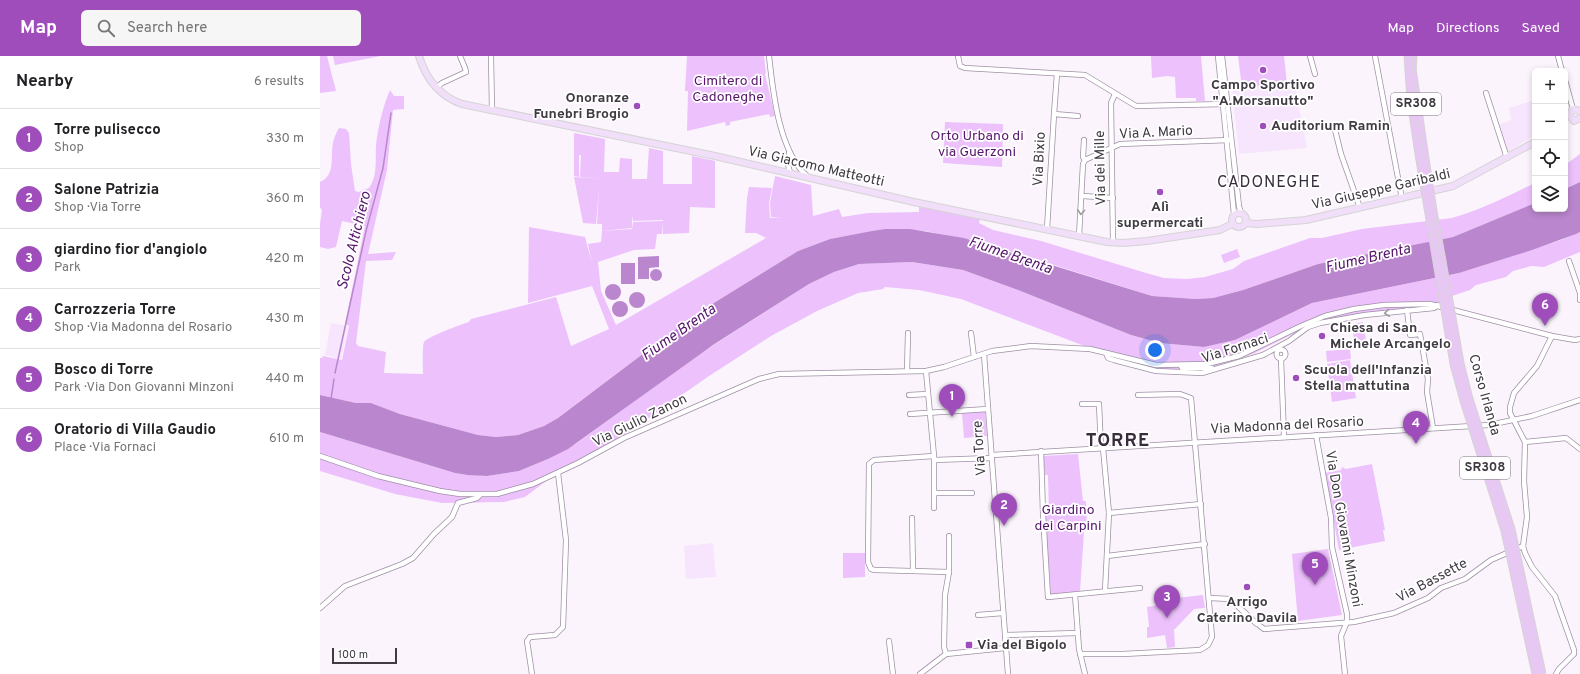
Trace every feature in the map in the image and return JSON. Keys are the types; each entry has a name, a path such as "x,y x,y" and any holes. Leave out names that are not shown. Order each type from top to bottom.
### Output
{"highway":[{"name":"SR308","path":"1409,56 1419,154 1439,261"},
{"name":"Corso Irlanda","path":"1439,261 1454,364 1464,401 1505,531 1536,674"},
{"name":"Corso Irlanda","path":"1439,261 1460,363 1511,529 1542,674"}],"main road":[{"name":"Via Giacomo Matteotti","path":"419,56 424,71 436,88 454,101 492,111 790,173 1079,236 1113,242 1160,239 1220,230 1232,224"},
{"path":"1580,111 1574,109 1569,113 1570,119 1576,121 1580,118"},
{"name":"Via Giuseppe Garibaldi","path":"1232,224 1238,228 1246,223 1257,224 1306,220 1402,199 1462,183 1532,144"},
{"path":"1232,224 1231,219 1234,214 1242,213 1245,217 1246,223"}],"street":[{"path":"436,88 442,83 466,72 466,68 460,56"},
{"path":"491,56 492,111"},
{"path":"769,56 778,113 789,151 796,164 809,178"},
{"path":"958,56 960,66 965,68 1085,75 1136,106 1225,104"},
{"path":"1218,56 1229,141 1234,214"},
{"path":"1222,56 1225,104"},
{"path":"1310,56 1314,74"},
{"path":"1375,56 1402,199"},
{"path":"1558,56 1561,68"},
{"path":"1054,114 1057,74"},
{"path":"1568,90 1574,109"},
{"path":"1486,93 1507,158"},
{"name":"Via dei Mille","path":"1113,242 1111,103 1115,94"},
{"name":"Via Bixio","path":"1047,229 1054,114 1078,116"},
{"path":"1334,126 1343,159 1360,208"},
{"path":"1079,236 1083,164 1085,160 1083,157 1084,140"},
{"path":"1229,141 1239,206 1242,213"},
{"name":"Via A. Mario","path":"1085,160 1120,144 1229,141"},
{"path":"789,151 788,164 790,173"},
{"path":"780,171 788,164"},
{"path":"790,173 796,164"},
{"path":"1082,196 1113,198"},
{"path":"1569,261 1580,294 1580,300"},
{"name":"Via Fornaci","path":"984,354 1014,347 1037,345 1084,348 1150,364 1207,364 1224,360 1252,350 1300,326 1325,316 1354,309 1384,305 1438,305 1552,336 1580,339"},
{"name":"Via Fornaci","path":"1106,354 1108,358 1156,371 1202,372 1259,356 1287,342 1308,327 1320,323 1365,315 1434,308 1438,305"},
{"path":"1408,310 1410,335 1420,334 1428,379 1428,392 1433,428"},
{"path":"907,371 908,333"},
{"path":"971,333 974,357"},
{"path":"1552,336 1537,366 1514,393 1510,407 1510,414 1525,442 1524,481 1527,517 1523,546 1528,561 1556,596 1574,650 1574,654 1558,669 1556,674"},
{"path":"1271,351 1277,352 1280,349 1283,349 1287,342"},
{"path":"1281,359 1286,354 1283,349"},
{"path":"1277,352 1278,357 1281,359 1284,437"},
{"name":"Via Giulio Zanon","path":"320,456 407,484 460,494 480,495 510,492 558,473 624,438 759,378 779,374 926,371 944,367 984,354"},
{"name":"Via Torre","path":"984,354 1008,674"},
{"path":"1181,365 1182,368 1220,368"},
{"path":"926,371 934,458 934,508"},
{"path":"909,395 927,394"},
{"path":"1080,654 1123,654 1203,649 1212,637 1210,598 1191,398 1180,394 1138,395"},
{"name":"Via Madonna del Rosario","path":"913,570 875,570 869,566 868,466 871,461 992,456 1041,451 1489,425 1515,421 1580,400"},
{"path":"1082,404 1099,404 1109,512 1105,591"},
{"path":"910,414 988,409"},
{"name":"Via Don Giovanni Minzoni","path":"1316,435 1331,518 1330,529 1332,546 1347,614 1347,622 1341,636 1345,674"},
{"path":"1525,442 1566,438 1580,449"},
{"path":"1041,451 1048,598 1140,588"},
{"path":"532,674 527,641 530,637 555,635 564,627 566,540 558,473"},
{"path":"934,493 972,493"},
{"path":"320,608 345,586 402,564 413,558 434,534 452,517 458,503 477,498 480,495"},
{"path":"1109,512 1201,504"},
{"path":"912,518 913,570 918,572 949,572"},
{"path":"946,654 944,647 945,595 949,572 949,536"},
{"path":"1107,556 1205,544"},
{"name":"Via Bassette","path":"1210,598 1224,597 1230,599 1264,629 1347,622 1383,617 1428,598 1441,588 1465,579 1491,560 1506,552 1523,546"},
{"path":"1075,595 1080,654 1085,674"},
{"path":"978,615 1003,613"},
{"path":"1005,635 1078,632"},
{"path":"890,641 893,674"},
{"path":"920,674 946,654 1005,648"}],"shaded area":[{"path":"1294,82 1307,148 1239,154 1232,89"},
{"path":"1532,101 1532,137 1509,152 1508,150 1506,151 1498,125 1511,120 1509,108"},
{"path":"331,323 348,326 341,359 325,355"},
{"path":"713,543 716,577 686,579 684,546"}],"green space":[{"path":"320,56 327,56 336,91 320,93"},
{"path":"333,56 381,56 335,65"},
{"name":"Cimitero di Cadoneghe","path":"687,56 764,56 765,74 775,116 770,117 769,114 730,122 730,125 726,126 725,122 687,131 688,91 685,91"},
{"path":"1151,56 1201,56 1205,101 1196,101 1196,98 1176,98 1175,77 1167,76 1152,78"},
{"name":"Campo Sportivo \"A.Morsanutto\"","path":"1238,56 1284,56 1287,84 1242,88"},
{"path":"390,90 394,96 404,96 404,109 393,110 387,170 368,254 396,252 392,260 366,261 356,343 358,346 386,352 384,373 423,374 424,342 431,337 469,322 471,319 556,297 571,346 609,329 592,286 528,303 529,227 585,237 592,263 588,244 601,242 602,231 632,229 633,222 663,221 662,184 692,184 692,156 715,161 715,208 690,207 689,233 663,234 663,223 662,234 657,234 655,249 634,250 598,262 601,291 616,325 766,238 756,233 745,233 747,198 749,187 772,188 769,203 770,218 781,217 771,217 770,203 775,176 811,185 813,216 839,209 842,217 868,213 919,212 919,207 980,218 979,223 993,230 1041,241 1164,278 1187,279 1205,277 1233,269 1244,261 1310,238 1322,238 1362,229 1452,218 1463,215 1505,198 1532,184 1532,204 1453,237 1318,264 1243,290 1213,298 1196,299 1152,296 978,241 925,231 885,229 830,239 798,251 709,306 558,418 544,426 518,435 496,437 478,435 400,414 371,403 356,403 320,395 320,358 323,356 342,360 349,326 345,324 365,226 342,221 336,247 328,249 320,247 320,224 322,210 320,207 320,182 325,179 330,171 333,143 339,128 346,129 349,133 351,164 355,191 359,192 369,188 375,173 376,145 379,124"},
{"name":"Orto Urbano di via Guerzoni","path":"945,122 1003,124 1002,167 943,163"},
{"path":"574,133 605,139 604,172 619,172 620,158 632,159 632,179 647,179 649,148 663,151 663,220 633,221 632,216 632,228 602,231 602,224 597,224 599,188 596,224 583,223 574,177 604,179 580,177 581,155 579,155 579,177 574,176"},
{"path":"1580,154 1580,182 1568,188 1568,176 1568,163"},
{"path":"1580,232 1580,252 1544,267 1531,266 1513,271 1506,277 1476,285 1470,290 1446,298 1433,307 1309,326 1253,354 1203,370 1174,372 1121,362 1090,348 961,299 919,290 885,287 883,289 858,293 817,311 771,336 709,376 620,438 558,472 525,497 504,502 442,503 395,494 320,471 320,432 455,473 487,476 519,471 548,459 577,443 695,357 809,284 834,272 859,264 912,262 963,270 1131,335 1160,343 1204,347 1235,340 1312,303 1459,273 1561,240"},
{"path":"1237,249 1240,257 1224,263 1221,255"},
{"path":"1363,322 1367,346 1355,348 1352,324"},
{"path":"1350,349 1351,359 1327,362 1326,351"},
{"path":"1350,360 1356,398 1332,402 1327,364"},
{"path":"985,411 987,436 964,438 962,413"},
{"name":"Giardino dei Carpini","path":"1078,454 1083,501 1086,501 1087,530 1084,531 1080,592 1051,595 1045,515 1049,514 1048,475 1045,475 1043,456"},
{"path":"1372,464 1385,530 1383,530 1385,541 1339,550 1325,473 1341,470 1342,467 1346,469"},
{"path":"1328,549 1342,615 1298,621 1292,554"},
{"path":"843,553 865,553 865,577 843,578"},
{"path":"1203,595 1205,608 1194,609 1174,630 1175,647 1167,648 1165,635 1147,638 1147,627 1149,627 1147,607 1159,605 1159,600"}],"water":[{"name":"Fiume Brenta","path":"1580,182 1580,232 1576,234 1532,250 1459,273 1312,303 1235,340 1204,347 1160,343 1131,335 963,270 912,262 859,264 834,272 809,284 713,345 568,449 519,471 487,476 455,473 320,432 320,395 356,403 371,403 400,414 478,435 496,437 518,435 544,426 558,418 709,306 798,251 830,239 885,229 910,229 964,238 1152,296 1196,299 1213,298 1243,290 1318,264 1453,237 1532,204 1532,212 1568,212 1568,188"},
{"path":"659,256 659,267 649,268 649,279 638,279 638,257"},
{"path":"621,263 635,263 635,284 621,284"},
{"path":"654,269 658,269 662,275 658,281 654,281 650,277 650,273"},
{"path":"613,284 619,286 621,292 619,298 613,300 607,298 605,292 607,286"},
{"path":"637,292 643,294 645,300 643,306 637,308 631,306 629,300 631,294"},
{"path":"620,301 626,303 628,309 626,315 620,317 614,315 612,309 614,303"}],"waterway":[{"name":"Scolo Altichiero","path":"335,373 366,231 383,168 391,113"},
{"name":"Scolo Altichiero","path":"331,399 334,379"}],"place":[{"name":"Campo Sportivo \"A.Morsanutto\"","path":"1263,70"},
{"name":"Onoranze Funebri Brogio","path":"637,106"},
{"name":"Auditorium Ramin","path":"1263,126"},
{"name":"Alì supermercati","path":"1160,192"},
{"name":"Oratorio di Villa Gaudio","path":"1545,326"},
{"name":"Chiesa di San Michele Arcangelo","path":"1322,336"},
{"name":"Scuola dell'Infanzia Stella mattutina","path":"1296,378"},
{"name":"Torre pulisecco","path":"952,417"},
{"name":"Carrozzeria Torre","path":"1416,444"},
{"name":"Salone Patrizia","path":"1004,526"},
{"name":"Bosco di Torre","path":"1315,585"},
{"name":"Arrigo Caterino Davila","path":"1247,587"},
{"name":"giardino fior d'angiolo","path":"1167,618"},
{"name":"Via del Bigolo","path":"969,645"}],"district":[{"name":"CADONEGHE","path":"1269,183"},
{"name":"TORRE","path":"1118,441"}]}
